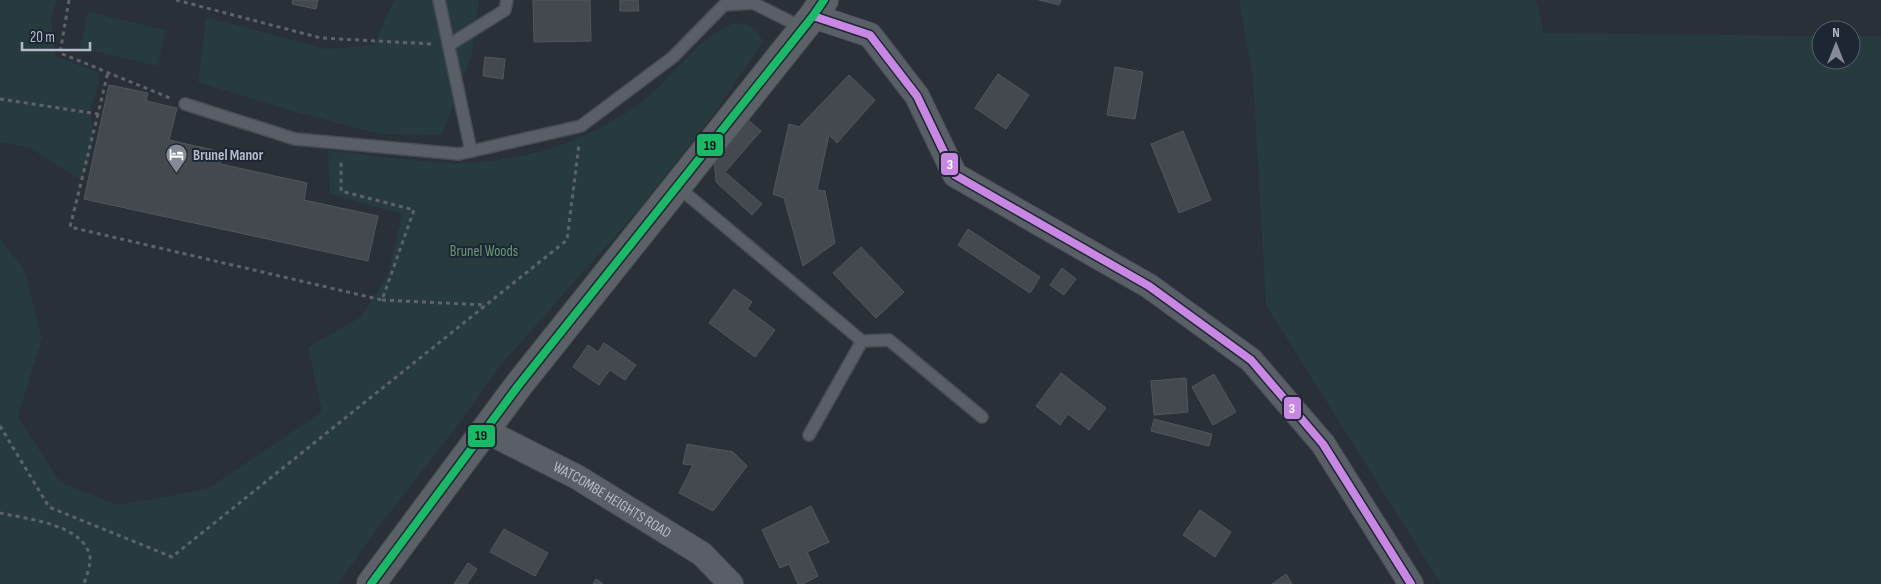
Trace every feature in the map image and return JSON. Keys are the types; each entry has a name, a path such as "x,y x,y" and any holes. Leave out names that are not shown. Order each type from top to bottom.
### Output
{"main road":[{"path":"371,584 484,430 814,15"}],"street":[{"path":"814,15 870,35 917,96 955,175 1149,286 1250,360 1324,444 1411,584"},
{"name":"WATCOMBE HEIGHTS ROAD","path":"484,430 577,477 694,549 702,554 731,584"}],"lane":[{"path":"439,0 472,151"},
{"path":"449,45 505,10 508,0"},
{"path":"185,104 295,139 459,154 581,126 674,56 724,5 753,3 814,15"},
{"path":"678,187 862,341 889,340 982,417"},
{"path":"809,435 862,341"}],"path":[{"path":"69,0 60,53 185,104"},
{"path":"176,0 321,38 449,45"},
{"path":"108,72 70,227 382,300 486,305"},
{"path":"0,99 98,114"},
{"path":"0,426 49,507 172,557 568,240 581,126"},
{"path":"342,144 340,191 414,210 382,300"},
{"path":"0,514 55,524 82,542 90,558 84,584"}],"green space":[{"path":"0,0 56,0 51,18 55,56 97,72 99,81 90,111 93,128 91,149 88,164 81,180 30,148 0,142"},
{"path":"394,0 479,0 472,54 442,135 380,134 295,112 198,82 206,17 326,49 374,45"},
{"path":"1239,0 1536,0 1544,33 1811,36 1811,70 1861,70 1861,36 1881,36 1881,584 1441,584 1266,305 1253,78"},
{"path":"88,12 166,30 157,66 80,48"},
{"name":"Brunel Woods","path":"738,23 753,28 763,42 716,111 639,209 500,366 458,425 376,530 338,584 0,584 0,238 24,270 42,338 18,417 60,482 118,505 207,489 322,412 308,347 361,317 388,275 402,214 330,194 328,150 409,160 457,163 507,159 532,154 581,137 625,114 655,90 714,33 726,26"}],"building":[{"path":"293,0 318,0 316,9 292,4"},
{"path":"533,0 590,0 591,41 534,42"},
{"path":"620,0 638,0 639,11 620,11"},
{"path":"1039,0 1061,0 1059,5"},
{"path":"485,57 505,59 503,79 483,76"},
{"path":"1115,67 1143,72 1135,119 1107,115"},
{"path":"998,74 1029,95 1006,129 975,108"},
{"path":"849,75 875,100 837,143 829,135 817,190 825,191 835,243 803,266 784,198 773,194 789,124 799,127"},
{"name":"Brunel Manor","path":"109,85 148,93 146,101 177,108 169,140 222,152 220,164 307,183 304,200 378,216 368,261 84,199"},
{"path":"747,119 761,131 725,172 762,204 752,215 716,182 714,155"},
{"path":"1183,131 1211,200 1179,213 1151,144"},
{"path":"968,229 1040,277 1030,293 958,245"},
{"path":"861,247 904,292 876,318 833,273"},
{"path":"1062,268 1076,279 1064,295 1050,285"},
{"path":"734,289 752,302 747,309 775,330 755,357 709,323"},
{"path":"604,343 636,365 625,380 610,370 599,385 573,367 588,345 598,352"},
{"path":"1061,373 1106,408 1089,430 1068,414 1060,425 1036,406"},
{"path":"1214,374 1236,412 1213,425 1192,387"},
{"path":"1186,378 1188,412 1154,415 1151,381"},
{"path":"1154,419 1212,434 1209,446 1151,431"},
{"path":"687,444 733,452 747,466 713,511 679,493 693,465 683,464"},
{"path":"811,506 829,542 807,552 818,576 803,584 798,584 789,564 780,568 762,530"},
{"path":"1200,510 1231,532 1215,557 1183,535"},
{"path":"504,529 548,553 535,576 490,552"},
{"path":"468,563 477,569 467,584 454,584"},
{"path":"1286,574 1292,584 1272,584"},
{"path":"596,579 603,584 593,584"}],"transit line":[{"name":"19","path":"371,584 518,386 824,0"},
{"name":"3","path":"813,16 870,35 917,96 955,175 1149,286 1251,360 1323,444 1411,584"}],"place":[{"name":"Brunel Manor","path":"177,174"}]}
